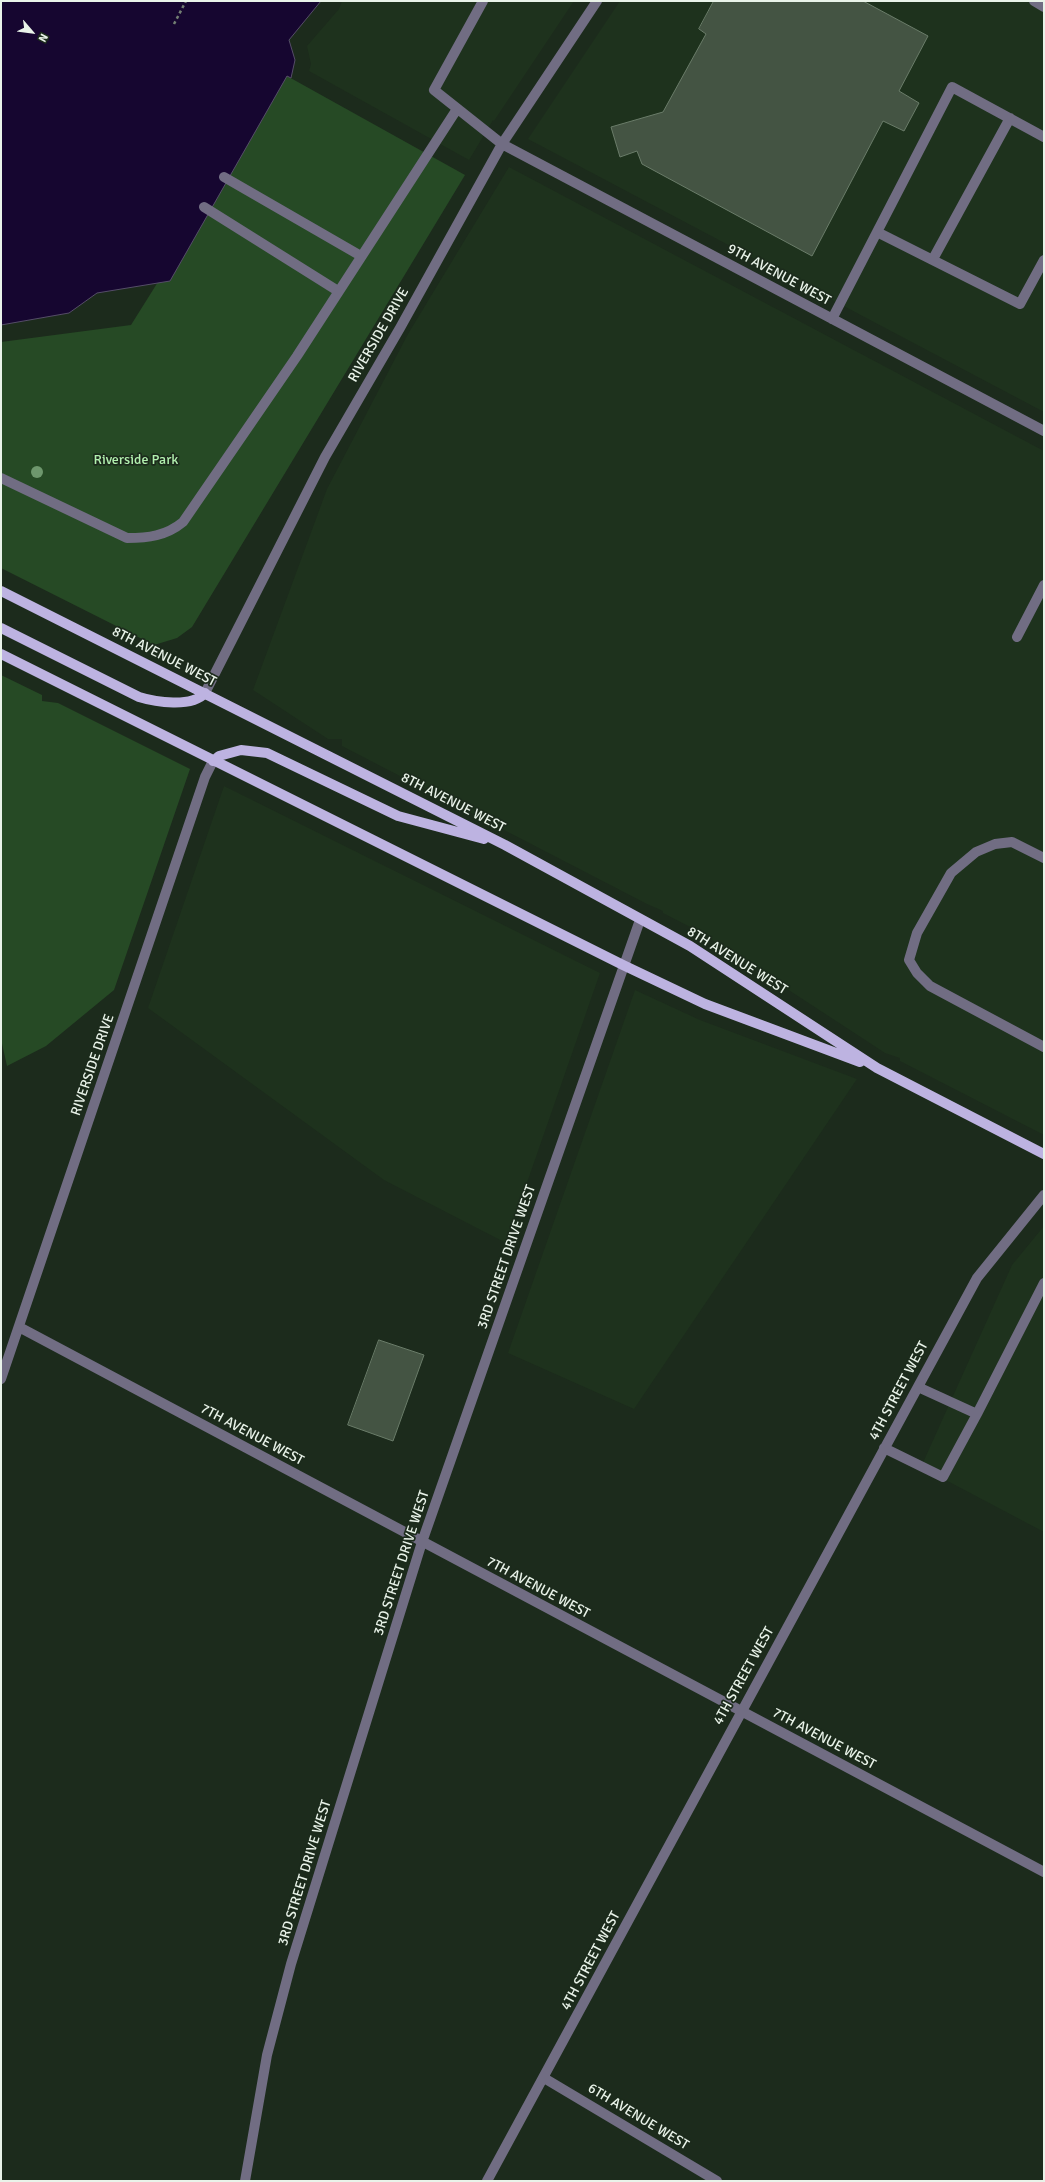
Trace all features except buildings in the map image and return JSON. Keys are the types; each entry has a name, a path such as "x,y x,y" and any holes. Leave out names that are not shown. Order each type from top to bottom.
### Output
{"main road":[{"name":"8TH AVENUE WEST","path":"1,591 505,845 690,946 877,1068 1044,1154"},
{"path":"1,628 139,697 155,701 181,702 195,699 205,693"},
{"name":"8TH AVENUE WEST","path":"1,654 623,965 705,1004 877,1068"},
{"path":"214,761 219,756 241,750 266,753 398,816 505,845"}],"street":[{"name":"9TH AVENUE WEST","path":"484,1 434,90 502,144 1044,431"},
{"name":"RIVERSIDE DRIVE","path":"205,693 325,456 400,328 502,144 597,1"},
{"path":"1034,1 1044,7"},
{"path":"832,319 952,87 1044,137"},
{"path":"1,478 127,538 148,538 173,530 183,522 338,291 457,109"},
{"path":"934,259 1010,118"},
{"path":"224,177 361,256"},
{"path":"204,207 338,291"},
{"path":"877,232 934,259 1020,304 1044,260"},
{"path":"1017,637 1044,585"},
{"name":"RIVERSIDE DRIVE","path":"1,1379 205,777 214,761"},
{"path":"1044,858 1012,842 995,844 976,852 951,873 917,933 909,960 917,974 930,986 1044,1047"},
{"name":"3RD STREET DRIVE WEST","path":"245,2181 267,2055 291,1964 422,1542 640,920"},
{"name":"4TH STREET WEST","path":"487,2181 977,1278 1044,1196"},
{"path":"884,1448 943,1477 1044,1283"},
{"name":"7TH AVENUE WEST","path":"18,1327 1044,1872"},
{"path":"918,1387 977,1414"},
{"name":"6TH AVENUE WEST","path":"544,2078 717,2181"}],"path":[{"path":"174,24 186,1"}],"shaded area":[{"path":"1,1 321,1 289,40 295,60 291,78 287,76 170,281 97,293 69,313 1,325"},
{"path":"342,1 574,1 494,121 493,120 469,160 309,71 311,64 307,46 339,9"},
{"path":"620,1 1044,1 1044,412 528,139"},
{"path":"509,167 1044,451 1044,1135 900,1061 900,1058 885,1053 700,932 663,913 663,911 342,746 342,739 328,739 253,690 327,489 408,334"},
{"path":"224,786 600,973 506,1243 384,1180 148,1008"},
{"path":"635,990 700,1020 857,1079 634,1409 508,1353"},
{"path":"1044,1226 1044,1532 921,1467 1012,1265"}],"green space":[{"name":"Riverside Park","path":"287,76 465,175 192,627 177,638 154,645 1,568 1,342 131,325"},
{"path":"1,675 42,695 42,701 58,703 190,769 114,990 46,1046 7,1066 1,1039"}]}
